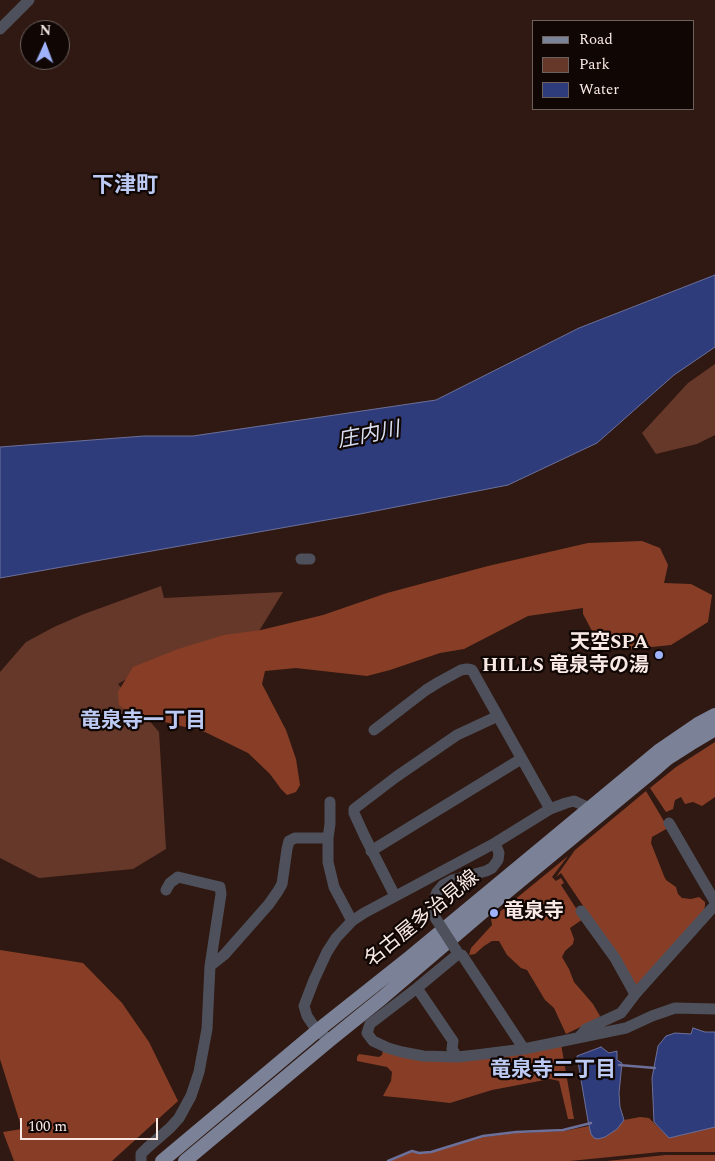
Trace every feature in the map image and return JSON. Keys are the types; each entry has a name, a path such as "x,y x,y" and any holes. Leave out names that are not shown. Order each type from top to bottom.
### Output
{"main road":[{"name":"名古屋多治見線","path":"162,1161 317,1031 409,958 660,750 690,729 715,715"},
{"name":"名古屋多治見線","path":"186,1161 661,764 715,729"}],"street":[{"path":"0,29 29,0"},
{"path":"0,20 19,9"},
{"path":"374,730 426,690 461,670 472,670 550,810"},
{"path":"395,896 371,851 354,813 354,809 457,735 498,716"},
{"path":"371,851 521,759"},
{"path":"330,1040 317,1031 307,1016 304,1006 328,952 336,938 352,921 550,810 574,801 589,808"},
{"path":"330,802 328,862 334,886 352,921"},
{"path":"579,1038 586,1029 621,1013 635,994 715,903 669,824"},
{"path":"210,966 224,955 269,904 278,891 282,884 289,841 296,838 328,838"},
{"path":"495,842 499,853 498,860 492,868 452,880 443,885 437,892 433,903 433,912 436,920 457,952 462,955 524,1048"},
{"path":"141,1161 141,1154 179,1118 191,1096 199,1072 207,1029 210,966 220,901 220,887 178,877 170,883 166,890"},
{"path":"581,910 615,958 635,994"},
{"path":"457,952 417,988 370,1024 366,1033 373,1040 388,1048 402,1052 423,1056 457,1057 524,1048 626,1028 675,1008 715,1009"},
{"path":"417,988 453,1042 452,1049 457,1057"}],"green space":[{"path":"715,364 715,435 697,444 656,454 642,433 688,383"},
{"path":"161,586 164,598 283,592 256,636 150,665 118,684 159,732 166,849 133,869 39,878 0,858 0,672 26,642 54,627"}],"shaded area":[{"path":"642,541 660,548 668,565 664,583 691,584 712,595 708,622 671,645 623,650 598,642 583,614 583,608 528,616 464,649 440,653 367,676 296,668 265,671 262,684 286,730 296,759 300,785 296,792 287,795 270,774 248,753 205,732 137,715 119,705 118,692 133,667 178,649 224,635 261,630 323,615 387,593 488,566 588,543"},
{"path":"715,742 715,797 702,806 693,802 685,804 681,797 675,800 673,809 666,812 650,788 676,767"},
{"path":"646,791 668,828 652,837 651,843 666,880 676,887 678,894 682,898 691,899 699,897 705,902 705,906 703,913 637,986 561,873 556,877 575,850"},
{"path":"568,856 552,877 556,881 561,878 564,883 561,885 583,919 570,928 574,939 573,944 565,951 562,957 574,982 593,1004 600,1016 566,1034 554,1008 545,1000 527,970 521,968 507,955 499,941 492,941 475,954 469,955 471,948 492,925 491,919"},
{"path":"0,950 83,963 122,1003 149,1042 178,1101 112,1161 14,1161 3,1132 22,1129 0,1059"},
{"path":"561,1044 574,1119 568,1119 559,1081 550,1079 492,1090 450,1103 383,1096 391,1081 392,1072 387,1067 357,1061 359,1054 379,1057 382,1055 383,1050 406,1057"},
{"path":"640,1117 649,1118 669,1138 715,1127 715,1152 660,1152 570,1161 390,1161 412,1152 419,1154 432,1152 484,1137 515,1133 564,1131 589,1126 591,1134 608,1135 617,1129 624,1120"},
{"path":"666,1155 715,1155 715,1161 607,1161"}],"water":[{"name":"庄内川","path":"715,275 715,347 674,375 597,443 508,485 360,514 0,578 0,447 144,436 193,436 436,400 579,328"},
{"path":"693,1028 705,1032 715,1032 715,1127 669,1138 654,1122 652,1078 658,1046 666,1036 675,1033 691,1034"},
{"path":"601,1047 609,1053 617,1051 617,1060 622,1063 619,1093 620,1107 624,1120 617,1129 598,1139 594,1138 591,1134 577,1056"}],"waterway":[{"path":"619,1065 655,1068"},
{"path":"388,1161 412,1151 419,1153 431,1152 483,1136 516,1132 563,1130 591,1123"}],"place":[{"name":"天空SPA HILLS 竜泉寺の湯","path":"659,655"},
{"name":"竜泉寺","path":"494,913"}],"district":[{"name":"下津町","path":"125,188"},
{"name":"竜泉寺一丁目","path":"143,723"},
{"name":"竜泉寺二丁目","path":"553,1072"}]}
